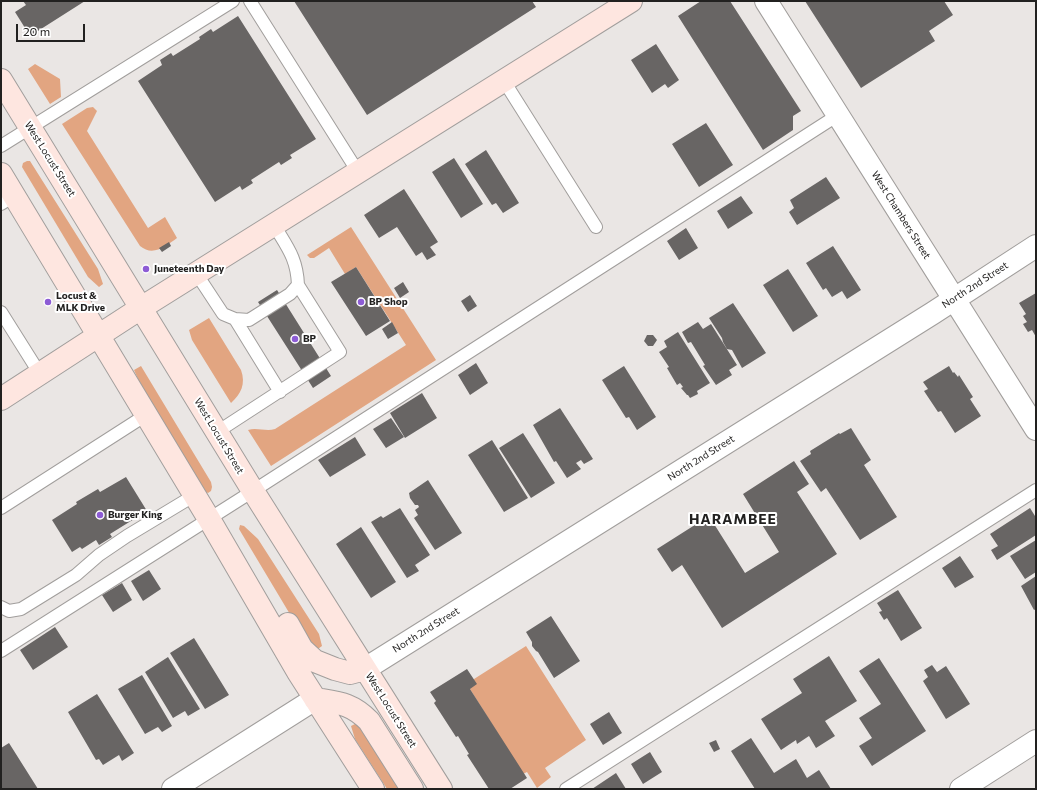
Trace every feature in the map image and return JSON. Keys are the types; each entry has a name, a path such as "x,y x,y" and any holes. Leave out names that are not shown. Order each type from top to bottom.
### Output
{"main road":[{"path":"1,400 98,335 631,1"},
{"name":"West Locust Street","path":"1,80 253,492 441,789"},
{"path":"1,174 8,200 98,335 195,495 298,672 374,789"},
{"path":"209,519 233,531 302,649 315,661 335,669 350,673 365,669"},
{"path":"315,699 345,704 360,711 369,721 412,789"}],"street":[{"name":"West Chambers Street","path":"766,1 1036,429"},
{"name":"North 2nd Street","path":"365,669 1036,246"},
{"path":"173,789 315,699"},
{"path":"961,789 1036,741"}],"lane":[{"path":"1,146 232,1"},
{"path":"250,1 358,172"},
{"path":"504,81 596,227"},
{"path":"1,651 253,492 838,115"},
{"path":"217,432 340,352 298,285 297,271 293,256 274,225"},
{"path":"196,274 223,314 234,319 249,320 290,294 298,285"},
{"path":"1,312 40,374"},
{"path":"234,319 280,392"},
{"path":"1,508 146,414"},
{"path":"566,789 1036,490"},
{"path":"1,607 9,611 21,609 76,575 99,555 127,536 195,495"}],"shaded area":[{"path":"35,64 60,79 61,97 50,104 28,69"},
{"path":"93,107 97,111 87,131 148,228 165,217 177,238 164,247 150,251 140,246 62,124 87,108"},
{"path":"30,161 98,269 103,284 99,287 88,277 22,167 23,163"},
{"path":"351,227 436,360 271,466 248,430 275,429 406,345 356,267 345,274 329,248 314,258 310,258 307,255"},
{"path":"209,318 241,370 243,380 242,388 231,403 192,340 189,330"},
{"path":"141,366 211,482 211,491 208,493 204,491 138,379 134,370"},
{"path":"240,525 244,526 258,539 319,634 322,646 315,651 306,641 239,529"},
{"path":"526,646 586,740 545,768 551,777 537,788 527,772 523,774 470,689 474,679"},
{"path":"359,722 405,789 387,789 355,739 351,726"}],"building":[{"path":"23,1 85,1 30,36 15,12 26,5"},
{"path":"294,1 532,1 536,7 367,115"},
{"path":"701,1 730,1 801,111 793,116 793,130 763,150 678,16"},
{"path":"805,1 944,1 953,15 929,31 935,41 861,88"},
{"path":"238,16 316,139 290,155 292,158 281,165 279,162 251,180 253,183 242,190 240,186 215,202 138,81 162,65 160,60 171,53 173,56 200,39 199,37 211,29 213,32"},
{"path":"656,44 679,80 668,88 665,84 652,93 631,60"},
{"path":"706,123 733,165 699,187 672,144"},
{"path":"486,150 519,203 503,213 496,203 492,205 465,164"},
{"path":"454,158 483,204 461,218 432,172"},
{"path":"826,177 840,198 797,225 789,212 794,208 790,200"},
{"path":"404,189 438,242 430,247 436,255 427,260 422,252 416,256 397,227 379,238 364,215"},
{"path":"741,196 753,213 728,229 717,211"},
{"path":"686,228 698,248 679,260 667,241"},
{"path":"169,242 171,246 162,252 159,248"},
{"path":"833,246 861,290 847,299 842,291 832,297 826,288 823,290 806,263"},
{"name":"BP Shop","path":"356,267 390,321 366,336 331,282"},
{"path":"788,269 818,316 793,332 763,285"},
{"path":"403,282 409,292 400,298 394,288"},
{"name":"BP","path":"277,290 331,376 313,388 258,302"},
{"path":"1036,293 1036,337 1032,330 1028,332 1023,324 1027,322 1023,316 1026,314 1019,303"},
{"path":"470,295 477,306 468,312 461,301"},
{"path":"733,303 766,353 742,368 732,350 727,349 709,318"},
{"path":"392,322 398,333 388,339 382,329"},
{"path":"698,322 703,329 711,324 737,365 729,370 732,375 716,385 703,366 705,365 691,342 688,343 682,332"},
{"path":"678,332 710,383 697,391 698,394 690,398 681,388 683,387 680,383 677,385 667,368 669,367 659,352 667,347 664,341"},
{"path":"647,335 653,335 657,340 653,346 648,346 644,341"},
{"path":"476,363 488,383 470,395 458,375"},
{"path":"624,366 656,417 637,430 629,417 626,418 602,380"},
{"path":"949,366 953,373 954,372 958,377 959,375 973,397 970,399 981,416 955,433 941,411 938,412 924,391 928,389 923,382"},
{"path":"422,393 437,418 405,438 390,413"},
{"path":"560,408 593,459 584,464 581,460 576,463 581,469 567,478 556,461 554,462 533,425"},
{"path":"391,418 404,437 386,448 373,429"},
{"path":"851,428 871,460 864,465 897,517 860,540 826,488 821,492 800,461 811,454 810,451 839,433 840,434"},
{"path":"523,433 555,483 531,498 499,448"},
{"path":"355,437 366,455 330,477 318,460"},
{"path":"492,440 528,498 504,512 468,455"},
{"path":"794,461 809,484 797,492 837,554 722,628 682,565 672,572 657,549 709,516 745,573 779,552 743,494"},
{"name":"Burger King","path":"126,477 147,511 110,534 112,537 99,545 96,540 82,549 80,547 72,552 52,520 77,504 76,502 98,489 100,492"},
{"path":"428,480 462,533 435,550 414,518 418,515 415,510 419,507 418,505 415,505 410,498 409,493"},
{"path":"400,508 430,555 415,565 419,571 407,578 371,522 381,516 383,518"},
{"path":"1030,508 1035,516 1036,515 1036,535 997,560 991,550 998,546 990,534"},
{"path":"361,527 396,582 371,598 336,544"},
{"path":"1036,540 1036,572 1025,579 1010,556"},
{"path":"960,556 974,577 955,588 942,568"},
{"path":"149,570 161,589 143,601 131,581"},
{"path":"1036,576 1036,609 1034,610 1021,586"},
{"path":"122,583 132,600 113,612 102,595"},
{"path":"898,590 922,628 901,641 887,618 884,620 879,612 882,611 877,603"},
{"path":"551,616 580,661 554,678 538,652 532,646 532,642 526,632"},
{"path":"55,627 68,647 33,670 20,650"},
{"path":"194,638 229,695 205,709 170,653"},
{"path":"829,656 857,701 825,721 835,736 816,748 809,736 797,744 796,740 781,750 761,719 802,693 793,679"},
{"path":"168,657 200,709 188,716 185,711 173,718 145,672"},
{"path":"879,658 926,731 872,766 859,746 872,738 859,718 881,704 859,671"},
{"path":"932,665 937,672 946,666 970,704 946,719 923,681 928,677 924,670"},
{"path":"467,669 477,684 470,689 527,778 510,789 489,789 467,755 469,754 458,736 456,737 434,703 436,701 430,692"},
{"path":"142,675 172,726 162,732 158,727 145,734 118,689"},
{"path":"97,694 134,753 122,761 119,755 103,765 99,759 96,760 68,712"},
{"path":"609,712 622,733 603,745 590,724"},
{"path":"751,738 774,773 796,759 807,778 819,770 831,789 755,789 731,751"},
{"path":"716,740 720,749 714,752 709,743"},
{"path":"9,743 38,789 1,789 1,748"},
{"path":"650,752 662,772 643,784 631,764"},
{"path":"616,773 626,789 592,789"}],"place":[{"name":"Juneteenth Day","path":"146,269"},
{"name":"Locust & MLK Drive","path":"48,302"},
{"name":"BP Shop","path":"361,302"},
{"name":"BP","path":"295,339"},
{"name":"Burger King","path":"100,515"}],"district":[{"name":"HARAMBEE","path":"733,519"}]}
